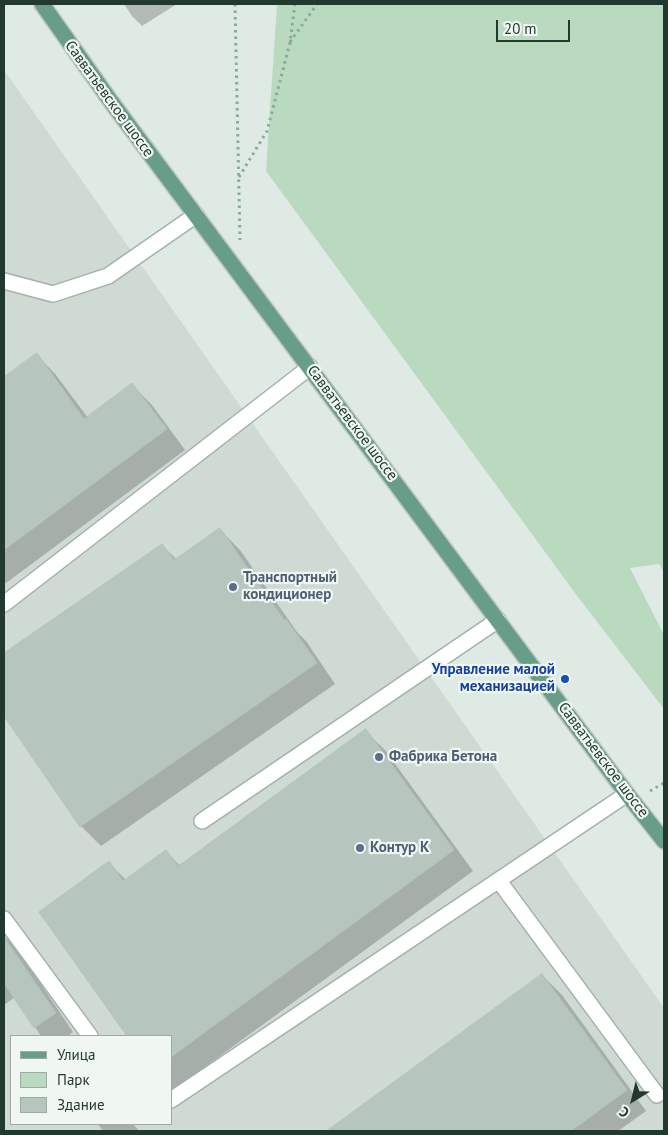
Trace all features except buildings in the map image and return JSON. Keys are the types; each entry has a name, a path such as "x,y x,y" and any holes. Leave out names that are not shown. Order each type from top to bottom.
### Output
{"main road":[{"name":"Савватьевское шоссе","path":"42,4 67,41 240,275 664,841"}],"lane":[{"path":"4,281 53,294 108,276 196,215"},
{"path":"4,604 310,367"},
{"path":"202,821 498,620"},
{"path":"172,1099 628,794"},
{"path":"498,881 657,1095"},
{"path":"4,919 89,1035"}],"path":[{"path":"235,4 240,275"},
{"path":"239,178 268,132 290,43 295,4"},
{"path":"290,43 317,4"}],"shaded area":[{"path":"4,70 664,1008 664,1131 4,1131"}],"green space":[{"path":"277,4 664,4 664,572 659,564 630,568 664,635 664,709 578,597 266,171"}],"place":[{"name":"Транспортный кондиционер","path":"233,587"},
{"name":"Управление малой механизацией","path":"565,679"},
{"name":"Фабрика Бетона","path":"379,757"},
{"name":"Контур К","path":"360,848"}]}
